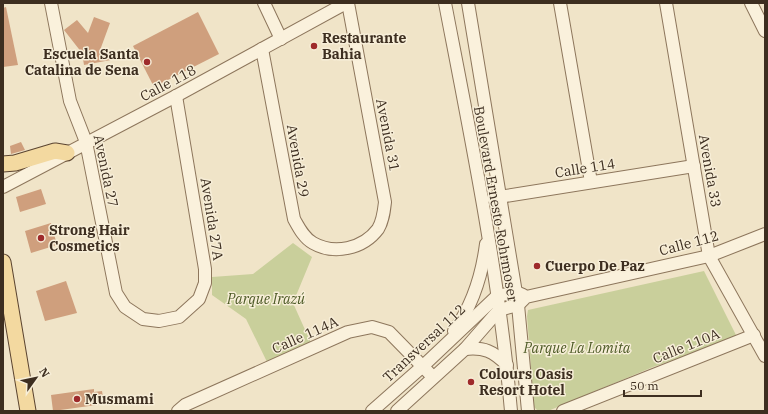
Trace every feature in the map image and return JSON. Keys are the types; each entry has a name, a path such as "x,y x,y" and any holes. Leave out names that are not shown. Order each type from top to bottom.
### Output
{"main road":[{"path":"3,164 15,163 55,151 67,153"},
{"path":"3,262 28,411"}],"street":[{"name":"Avenida 27","path":"51,3 70,101 86,142 116,293 125,307 143,319 159,321"},
{"path":"264,3 280,39"},
{"name":"Calle 118","path":"3,187 176,96 347,3"},
{"name":"Avenida 31","path":"340,250 353,247 368,240 378,228 383,217 385,202 347,3"},
{"name":"Boulevard Ernesto Rohrmoser","path":"445,3 488,229 507,365 511,411"},
{"name":"Boulevard Ernesto Rohrmoser","path":"468,3 500,198 520,298 528,411"},
{"path":"560,3 591,182"},
{"name":"Avenida 33","path":"666,3 709,256 765,356"},
{"path":"751,3 765,31"},
{"name":"Avenida 29","path":"262,49 294,219 301,233 312,243 322,247 340,250"},
{"name":"Avenida 27A","path":"159,321 179,317 184,313 199,299 205,283 205,269 176,96"},
{"name":"Calle 114","path":"482,200 694,166"},
{"path":"441,349 456,328 469,305 485,255 488,229"},
{"name":"Calle 112","path":"499,310 520,298 709,256 765,234"},
{"name":"Calle 112","path":"497,296 520,298"},
{"name":"Transversal 112","path":"372,411 423,366 497,296"},
{"name":"Transversal 112","path":"396,411 465,349 499,310"},
{"name":"Calle 114A","path":"178,411 185,406 348,332 372,326 389,332 434,378"},
{"name":"Calle 110A","path":"563,411 754,335"},
{"path":"465,349 477,348 488,350 499,356 507,365"}],"green space":[{"name":"Parque Irazú","path":"293,243 312,257 293,303 311,343 268,364 246,319 212,295 212,277 253,274"},
{"name":"Parque La Lomita","path":"704,271 736,335 734,339 653,367 548,411 538,411 534,407 527,316 528,310"}],"building":[{"path":"6,7 18,65 3,67 3,8"},
{"path":"198,12 219,54 154,87 133,46"},
{"path":"94,17 110,23 99,53 114,50 116,59 84,65 82,53 64,30 77,20 88,33"},
{"path":"21,142 25,150 11,154 10,146"},
{"path":"41,189 46,204 20,212 16,197"},
{"name":"Strong Hair Cosmetics","path":"51,223 57,245 31,253 25,231"},
{"path":"66,281 77,313 45,321 36,291"},
{"name":"Musmami","path":"94,389 94,392 102,391 104,404 53,411 51,395"}],"place":[{"name":"Restaurante Bahia","path":"314,46"},
{"name":"Escuela Santa Catalina de Sena","path":"147,62"},
{"name":"Strong Hair Cosmetics","path":"41,238"},
{"name":"Cuerpo De Paz","path":"537,266"},
{"name":"Colours Oasis Resort Hotel","path":"471,382"},
{"name":"Musmami","path":"77,399"}]}
